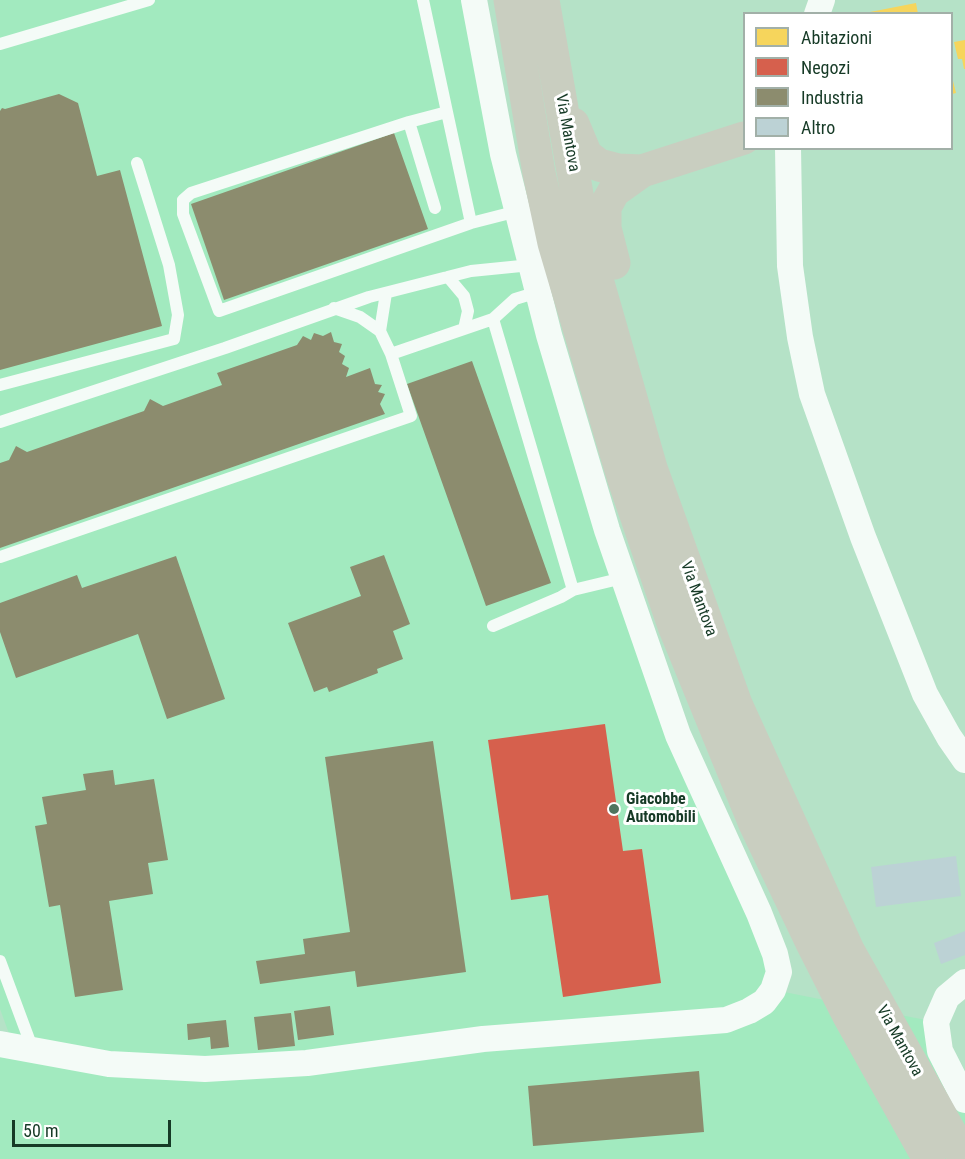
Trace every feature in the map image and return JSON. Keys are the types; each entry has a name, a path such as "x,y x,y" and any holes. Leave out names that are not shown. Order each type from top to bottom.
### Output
{"highway":[{"name":"Via Mantova","path":"510,0 539,173 554,243 624,480 674,626 754,824 840,997 929,1159"},
{"name":"Via Mantova","path":"543,0 584,234 651,468 736,704 848,950 964,1159"},
{"path":"558,81 586,155 599,165 618,170 642,171"},
{"path":"636,416 627,319 605,228 605,207 614,191 642,171 743,138"}],"street":[{"path":"0,1044 109,1064 205,1069 307,1063 483,1040 726,1020 764,1002 773,990 778,972 775,954 759,913 678,735 603,518 538,292 503,154 474,0"},
{"path":"788,150 790,266 800,336 812,394 863,537 925,694 965,760"},
{"path":"965,982 947,998 936,1022 940,1051 965,1100"}],"lane":[{"path":"0,45 149,0"},
{"path":"423,0 471,223"},
{"path":"447,112 191,192 183,200 183,214 219,311 471,223 518,211"},
{"path":"409,122 435,208"},
{"path":"0,385 174,339 178,315 169,265 137,163"},
{"path":"0,422 225,348 334,308 471,271 531,265"},
{"path":"448,277 464,296 468,311 465,329"},
{"path":"391,354 493,319 514,299 538,292"},
{"path":"380,331 386,293"},
{"path":"0,557 411,416 391,354 380,331 360,317 334,308"},
{"path":"493,319 573,590"},
{"path":"493,626 573,590 623,578"},
{"path":"0,961 34,1051"}],"shaded area":[{"path":"0,0 474,0 607,530 759,913 774,990 936,1022 965,1100 965,1159 0,1159 0,1044 14,1047 0,1009"}],"building: Abitazioni":[{"path":"916,3 918,12 870,12"},
{"path":"965,40 964,69 962,59 958,59 954,42"}],"building: Negozi":[{"path":"605,724 623,851 642,849 661,983 563,997 548,895 511,900 488,740"}],"building: Industria":[{"path":"59,94 78,103 97,176 120,170 162,326 0,370 0,111 2,108"},
{"path":"394,133 428,229 224,300 191,204"},
{"path":"331,332 334,342 342,344 339,352 345,356 342,364 349,368 346,377 370,368 375,384 382,385 378,392 385,394 380,404 385,414 0,548 0,463 9,460 16,446 27,452 144,411 150,399 163,406 222,385 217,373 297,345 303,336 311,340 314,333 323,336"},
{"path":"472,361 551,583 486,606 407,384"},
{"path":"384,555 410,624 393,631 403,659 377,669 378,673 329,692 327,687 314,692 288,623 361,596 350,567"},
{"path":"176,556 225,699 167,719 138,634 16,678 0,632 0,603 77,575 82,588"},
{"path":"433,741 466,972 357,987 355,971 260,984 256,961 305,954 303,939 350,932 325,757"},
{"path":"113,770 115,785 154,779 168,860 148,863 153,894 109,901 123,990 75,997 60,905 49,907 35,826 47,824 42,797 86,790 83,774"},
{"path":"330,1006 334,1035 298,1040 294,1011"},
{"path":"291,1013 295,1046 258,1050 254,1017"},
{"path":"226,1020 229,1047 211,1049 210,1037 188,1040 187,1024"},
{"path":"699,1071 704,1132 533,1146 528,1086"}],"building: Altro":[{"path":"956,856 961,896 876,907 871,867"},
{"path":"965,931 965,955 941,964 934,943"}],"place":[{"name":"Giacobbe Automobili","path":"614,809"}]}
